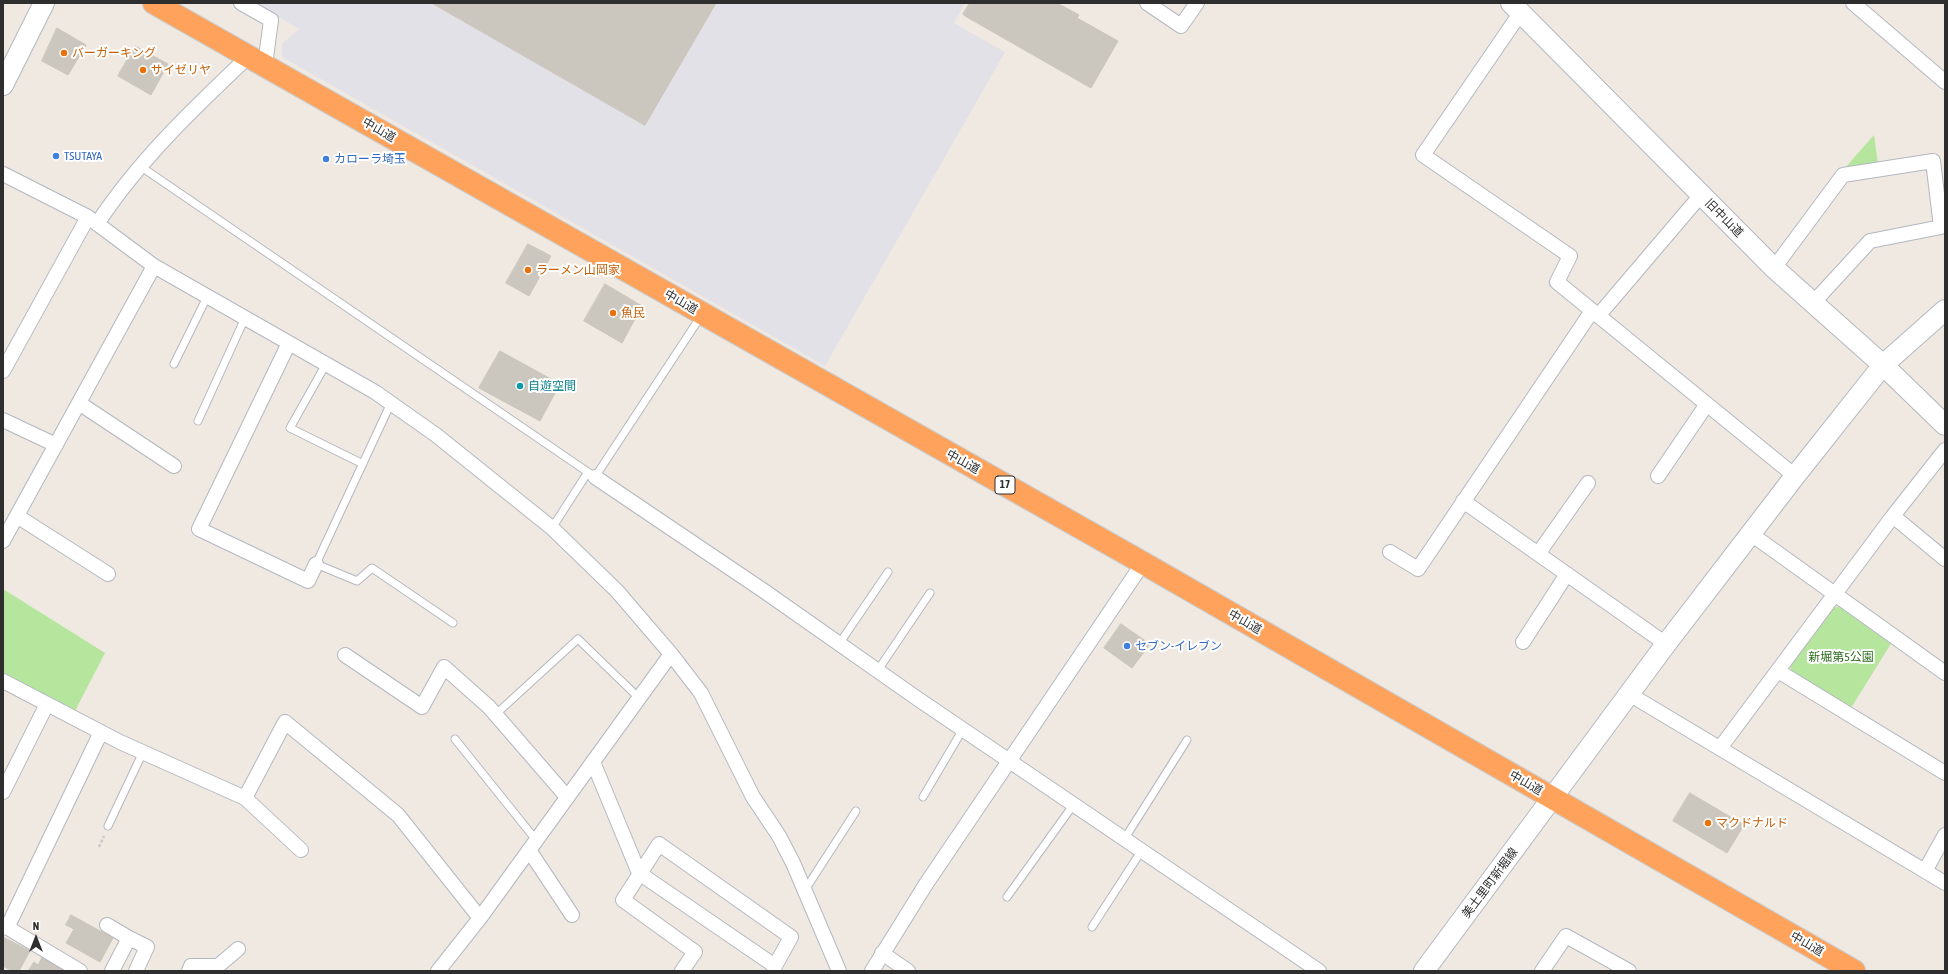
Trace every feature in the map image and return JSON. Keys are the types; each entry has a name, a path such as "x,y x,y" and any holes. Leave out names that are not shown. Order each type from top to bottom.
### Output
{"highway":[{"name":"中山道","path":"154,3 1143,563 1854,971"}],"main road":[{"path":"3,85 44,3"},
{"name":"旧中山道","path":"1516,8 1774,268 1883,365 1945,425"},
{"name":"美土里町新堀線","path":"1426,970 1666,644 1795,476 1883,365 1945,310"}],"street":[{"path":"3,371 92,220 185,116 257,60 271,20 241,3"},
{"path":"1147,3 1181,26 1197,3"},
{"path":"1854,3 1945,82"},
{"path":"1516,8 1423,155 1570,256 1557,282 1795,476"},
{"path":"1774,268 1843,175 1933,161 1941,228 1870,241 1813,303"},
{"path":"3,174 92,220 154,266 326,364 391,404 436,436 552,528 617,591 671,654 701,693 753,797 785,847 839,971"},
{"path":"1390,552 1418,569 1463,501 1595,314 1701,195"},
{"path":"3,541 154,266"},
{"path":"288,343 199,529 308,581 316,564"},
{"path":"79,404 174,466"},
{"path":"1658,476 1706,404"},
{"path":"3,420 56,445"},
{"path":"1720,748 1892,516 1945,450"},
{"path":"592,474 1319,971"},
{"path":"1538,554 1588,483"},
{"path":"1463,501 1666,644"},
{"path":"17,516 108,574"},
{"path":"1892,516 1945,559"},
{"path":"1751,534 1945,674"},
{"path":"872,971 882,953 977,808 1011,760 1143,563"},
{"path":"1523,642 1567,574"},
{"path":"438,971 480,918 671,654"},
{"path":"344,655 422,706 444,667 496,714 567,797"},
{"path":"1778,671 1945,773"},
{"path":"3,681 101,732 245,798 301,850"},
{"path":"1629,694 1945,883"},
{"path":"3,792 47,704"},
{"path":"245,798 286,722 398,815 480,918"},
{"path":"80,971 5,927 101,732"},
{"path":"593,762 639,873 775,968 791,937 659,844 639,873 622,900 695,952 682,971"},
{"path":"1925,871 1945,835"},
{"path":"533,845 572,915"},
{"path":"107,925 147,947 136,971"},
{"path":"1542,971 1566,936 1628,971"},
{"path":"112,971 129,938"},
{"path":"189,971 191,966 218,966 238,949"},
{"path":"882,953 908,971"}],"lane":[{"path":"140,166 592,474"},
{"path":"174,364 207,297"},
{"path":"552,528 592,474 702,314"},
{"path":"198,421 245,318"},
{"path":"326,364 290,428 362,464"},
{"path":"391,404 316,564 357,581 372,568 453,623"},
{"path":"839,644 888,572"},
{"path":"878,670 930,593"},
{"path":"496,714 578,639 639,698"},
{"path":"923,797 963,729"},
{"path":"455,739 533,845"},
{"path":"1125,838 1186,740"},
{"path":"108,826 143,752"},
{"path":"1007,897 1074,803"},
{"path":"805,891 856,811"},
{"path":"1092,927 1142,850"}],"shaded area":[{"path":"255,3 965,3 954,23 1005,52 825,366 282,57 282,44 299,29"}],"green space":[{"path":"1874,135 1878,164 1844,169"},
{"path":"3,589 105,653 75,711 3,674"},
{"name":"新堀第5公園","path":"1842,606 1892,642 1851,708 1791,671 1790,665 1834,607"}],"building":[{"path":"432,3 716,3 645,125"},
{"path":"970,3 1057,3 1079,15 1077,18 1118,41 1091,88 965,16 963,14"},
{"name":"バーガーキング","path":"57,28 86,45 68,75 42,61"},
{"name":"サイゼリヤ","path":"135,46 168,64 151,95 118,76"},
{"name":"ラーメン山岡家","path":"528,244 551,256 529,296 506,283"},
{"name":"魚民","path":"605,284 642,306 622,343 584,321"},
{"name":"自遊空間","path":"500,351 560,384 540,421 479,388"},
{"name":"セブン-イレブン","path":"1121,624 1150,644 1132,668 1104,648"},
{"name":"マクドナルド","path":"1690,793 1744,825 1727,853 1673,821"},
{"path":"71,915 113,938 100,962 66,943 74,929 66,925"},
{"path":"3,937 30,951 19,971 12,971 3,966"},
{"path":"43,956 64,969 63,971 28,971 34,962 38,965"}],"place":[{"name":"バーガーキング","path":"64,53"},
{"name":"サイゼリヤ","path":"143,70"},
{"name":"TSUTAYA","path":"56,156"},
{"name":"カローラ埼玉","path":"326,159"},
{"name":"ラーメン山岡家","path":"528,270"},
{"name":"魚民","path":"613,313"},
{"name":"自遊空間","path":"520,386"},
{"name":"セブン-イレブン","path":"1127,646"},
{"name":"マクドナルド","path":"1708,823"}]}
